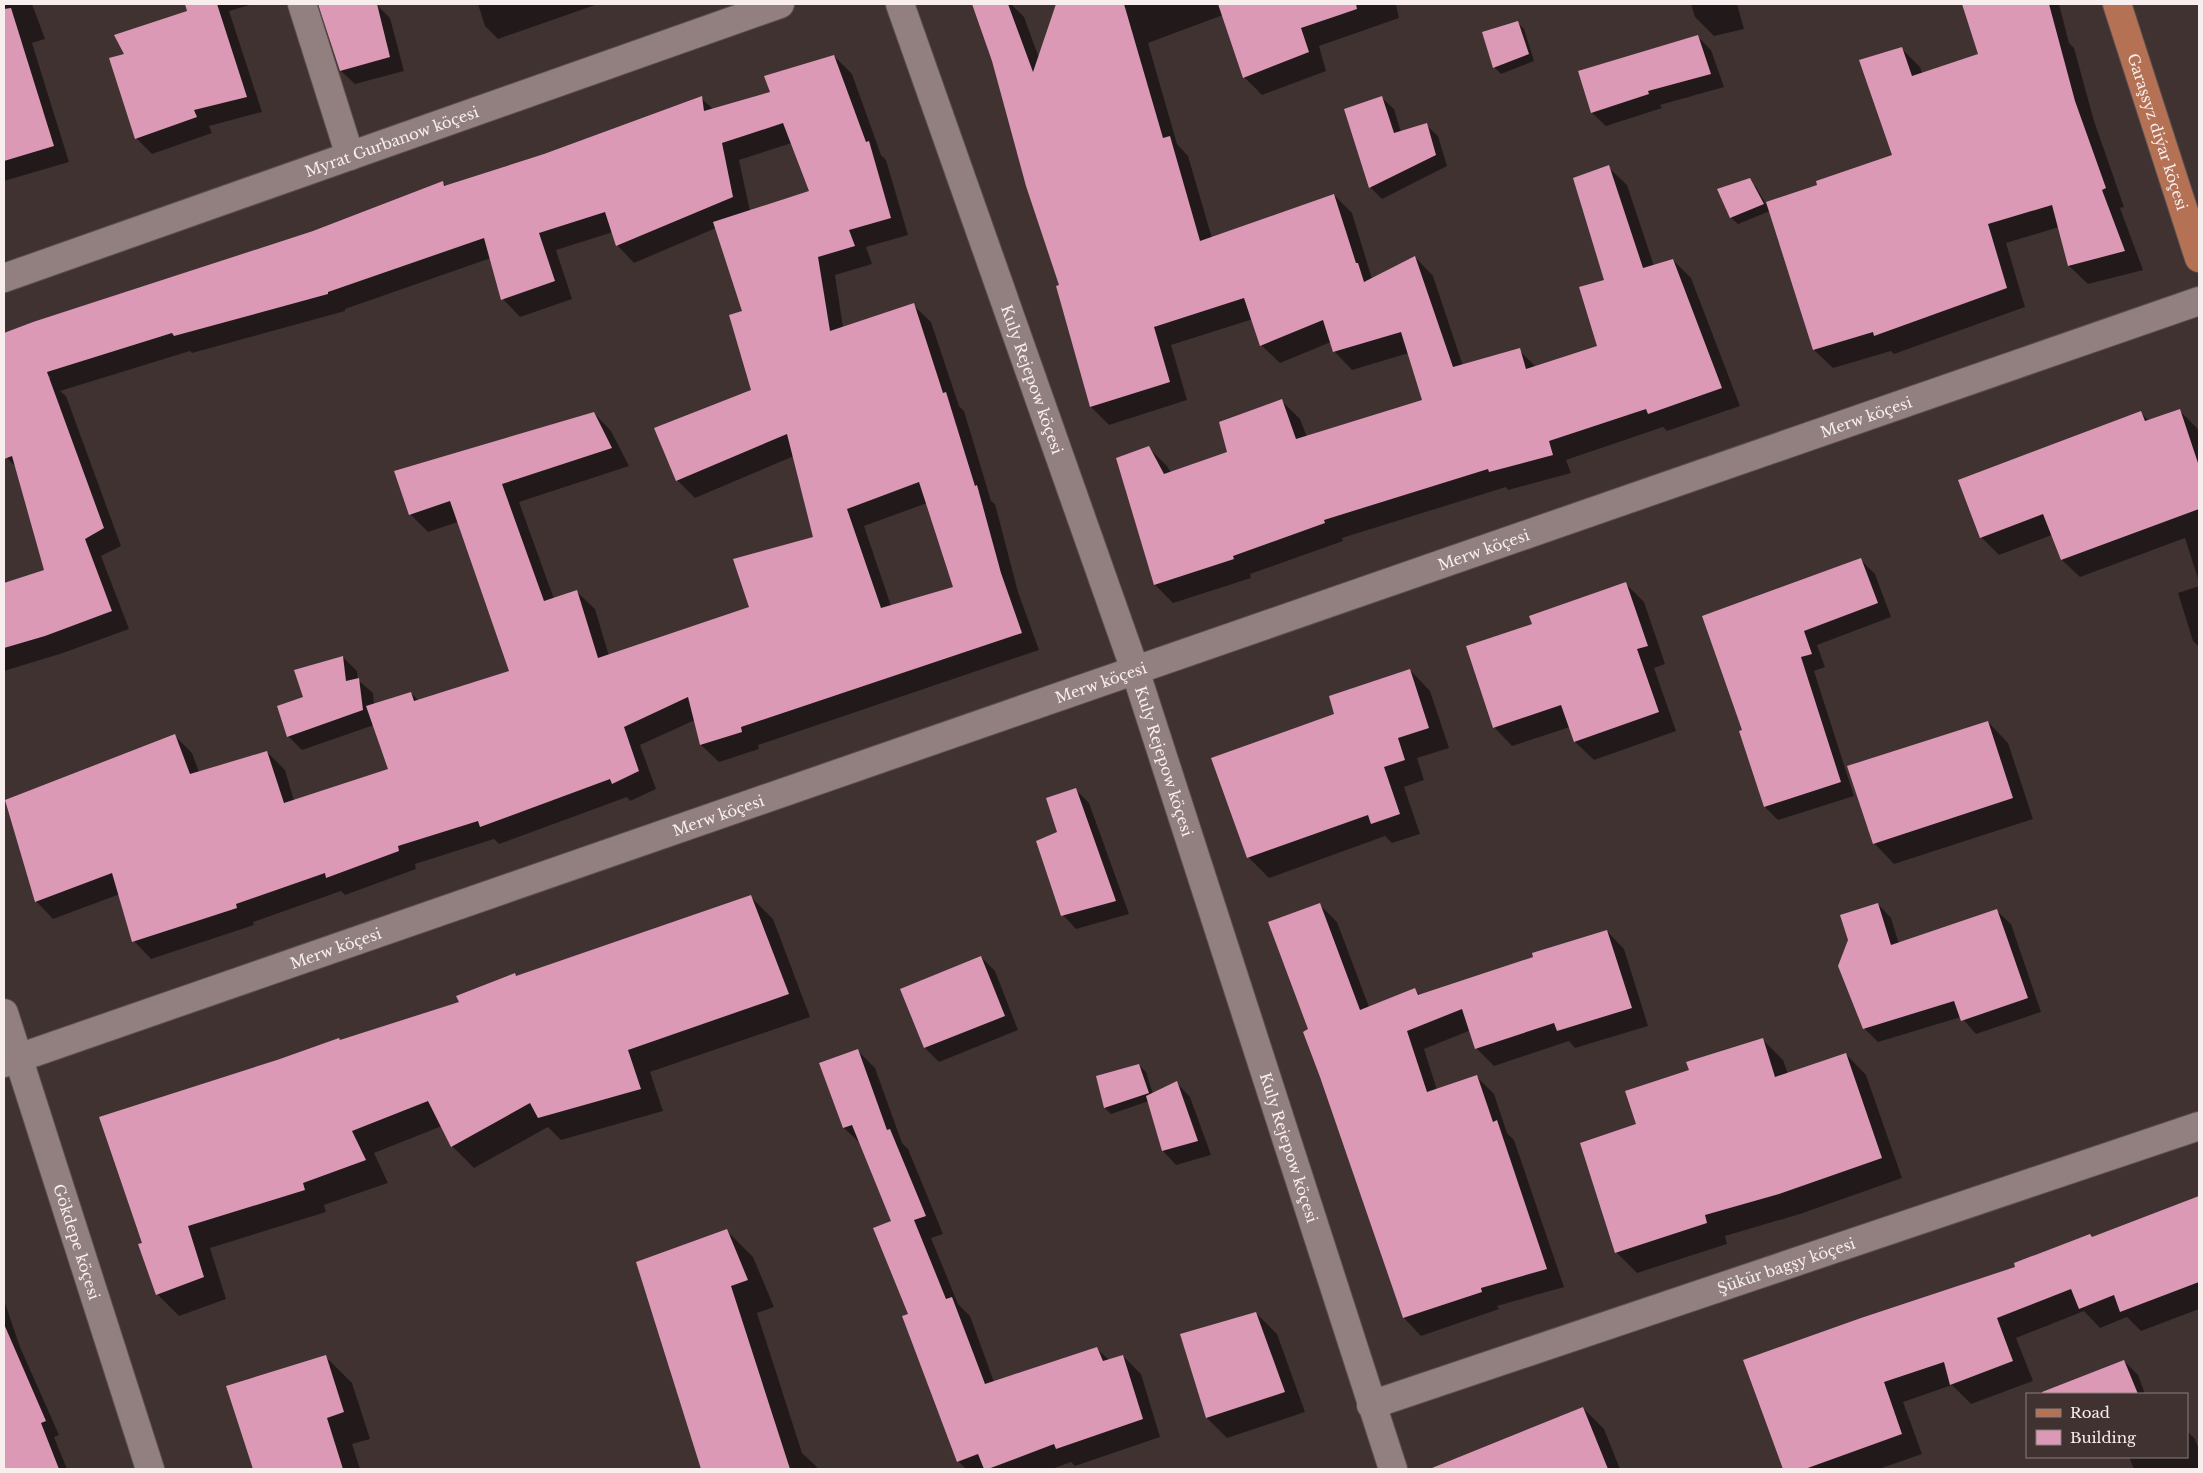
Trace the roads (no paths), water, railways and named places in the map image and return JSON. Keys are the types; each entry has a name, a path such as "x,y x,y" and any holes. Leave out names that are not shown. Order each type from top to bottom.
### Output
{"main road":[{"name":"Garaşsyz diýar köçesi","path":"2117,4 2199,258"}],"street":[{"path":"302,4 350,156"},
{"name":"Myrat Gurbanow köçesi","path":"4,278 780,4"},
{"name":"Kuly Rejepow köçesi","path":"900,4 1135,670 1392,1469"},
{"name":"Merw köçesi","path":"11,1060 2199,301"},
{"name":"Gökdepe köçesi","path":"4,1013 11,1060 150,1469"},
{"name":"Şükür bagşy köçesi","path":"1371,1405 2199,1126"}]}
